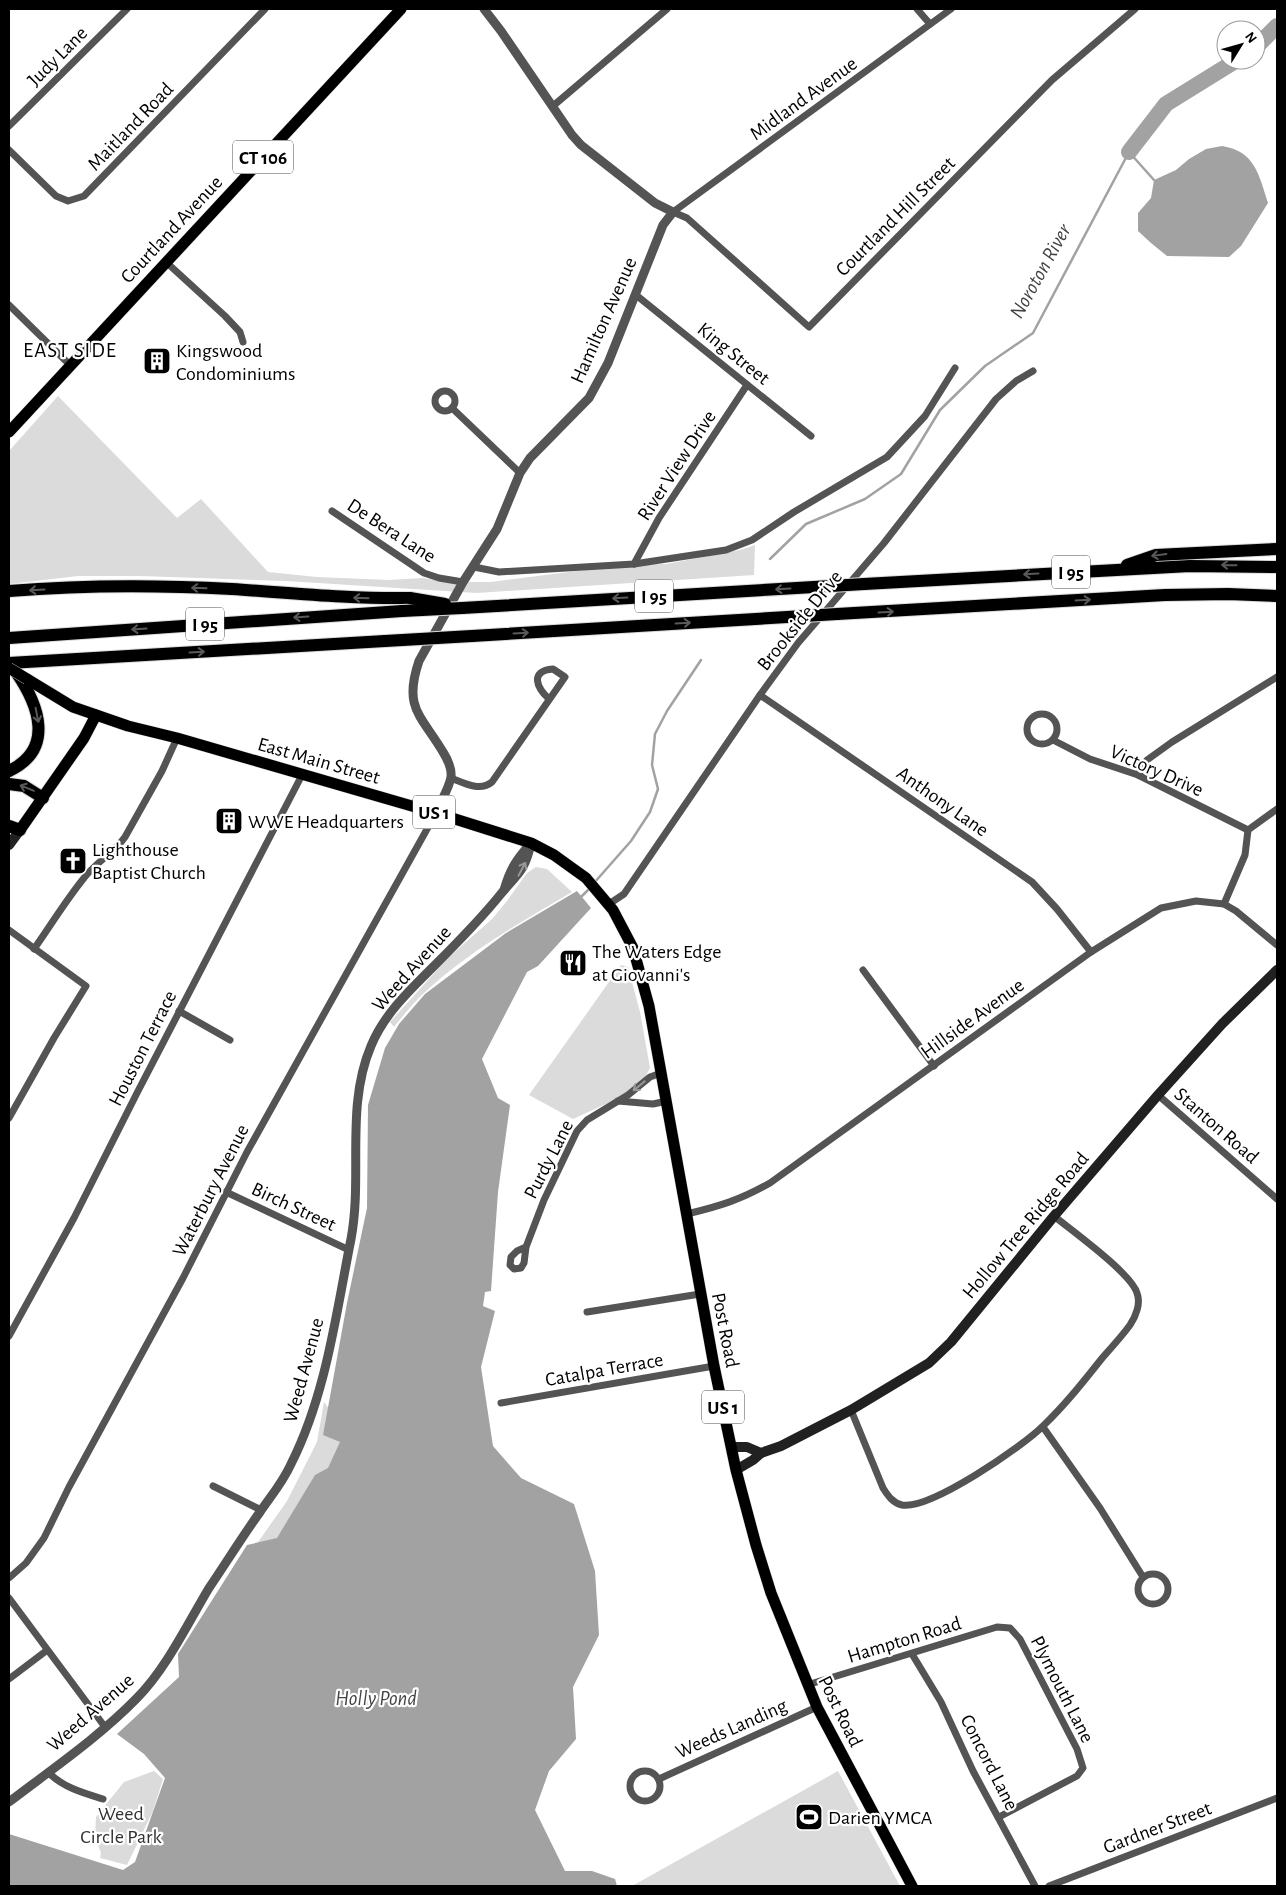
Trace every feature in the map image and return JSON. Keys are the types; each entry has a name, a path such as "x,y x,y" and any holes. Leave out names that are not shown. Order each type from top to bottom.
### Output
{"highway":[{"path":"1112,570 1156,555 1277,549"},
{"name":"I 95","path":"9,638 402,611 1112,570 1223,565 1277,567"},
{"path":"9,591 179,587 350,598 410,598 462,608"},
{"name":"I 95","path":"14,670 144,656 837,614 1173,595 1228,594 1277,596"},
{"path":"9,771 18,767 28,756 36,744 39,730 38,715 34,702 14,670"},
{"path":"9,784 24,786 44,798"}],"main road":[{"name":"Courtland Avenue","path":"9,432 401,9"},
{"name":"East Main Street","path":"14,670 73,707 128,726 178,738 531,842 554,855 586,878 606,901"},
{"path":"9,845 14,828 44,798 84,738 96,715"},
{"name":"Post Road","path":"606,901 627,934 640,969 649,1006 714,1366 736,1470 771,1593 817,1707 912,1886"},
{"name":"Hollow Tree Ridge Road","path":"736,1470 761,1453 781,1446 851,1410 929,1363 951,1342 1054,1216 1158,1095 1222,1024 1277,970"},
{"path":"731,1447 747,1447 761,1453"}],"street":[{"name":"Judy Lane","path":"9,126 127,9"},
{"name":"Maitland Road","path":"9,150 56,196 68,201 84,196 265,9"},
{"path":"484,9 501,30 572,135 586,150 655,203 673,212"},
{"path":"553,106 667,9"},
{"path":"917,9 930,24"},
{"name":"Midland Avenue","path":"673,212 951,9"},
{"name":"Courtland Hill Street","path":"673,212 688,218 809,327 1052,80 1134,9"},
{"name":"Hamilton Avenue","path":"451,778 447,758 423,724 417,712 412,689 418,661 463,582 497,529 520,472 530,458 589,398 608,363 662,225 673,212"},
{"path":"166,262 225,316 240,332 243,342"},
{"name":"King Street","path":"636,294 811,436"},
{"path":"9,305 70,365"},
{"path":"474,567 499,572 634,564 726,550 752,540 794,512 886,457 925,416 955,368"},
{"name":"Brookside Drive","path":"606,901 624,894 760,695 798,643 884,543 996,399 1016,381 1033,371"},
{"name":"River View Drive","path":"634,564 659,518 747,385"},
{"path":"452,408 520,472"},
{"name":"De Bera Lane","path":"332,511 424,573 463,582"},
{"path":"1138,775 1147,760 1172,742 1277,677"},
{"name":"Anthony Lane","path":"760,695 1032,882 1057,909 1091,952"},
{"path":"436,813 451,778 477,787 490,784 549,699"},
{"name":"Victory Drive","path":"1053,740 1058,730 1055,720 1046,714 1035,715 1031,718 1026,728 1033,742 1044,744 1053,740 1090,758 1138,775 1248,830"},
{"path":"34,949 83,878 96,864 120,844 125,837 178,738"},
{"name":"Houston Terrace","path":"9,1336 74,1218 302,775"},
{"path":"1224,904 1245,855 1248,830 1277,809"},
{"name":"Waterbury Avenue","path":"9,1578 26,1563 44,1538 69,1487 183,1278 226,1192 436,813"},
{"name":"Weed Avenue","path":"9,1802 105,1727 140,1695 162,1665 218,1574 290,1466 308,1423 318,1391 334,1327 349,1250 355,1211 359,1090 371,1046 388,1016 400,1001 474,926 518,876 528,858 531,842"},
{"name":"Hillside Avenue","path":"687,1214 720,1206 770,1183 1091,952 1161,908 1196,901 1224,904 1236,911 1277,945"},
{"path":"9,930 86,986 9,1118"},
{"path":"863,970 934,1066"},
{"path":"179,1011 230,1040"},
{"name":"Purdy Lane","path":"526,1247 553,1178 577,1131 588,1120 650,1077 661,1073"},
{"name":"Stanton Road","path":"1158,1095 1277,1199"},
{"path":"618,1101 654,1104 667,1102"},
{"name":"Birch Street","path":"226,1192 349,1250"},
{"path":"851,1410 883,1488 895,1502 904,1505 925,1501 945,1492 992,1464 1043,1427 1074,1393 1130,1324 1139,1302 1138,1293 1120,1271 1054,1216"},
{"path":"587,1312 700,1294"},
{"name":"Catalpa Terrace","path":"501,1404 714,1366"},
{"path":"1043,1427 1100,1508 1142,1577"},
{"path":"213,1486 261,1510"},
{"path":"1147,1574 1158,1574 1166,1581 1168,1592 1163,1601 1152,1605 1142,1601 1139,1597 1137,1586 1142,1577 1147,1574"},
{"path":"9,1598 46,1651 105,1727"},
{"name":"Hampton Road","path":"807,1685 997,1627 1010,1628"},
{"name":"Plymouth Lane","path":"999,1817 1077,1776 1083,1768 1077,1750 1020,1639 1010,1628"},
{"path":"9,1679 46,1651"},
{"name":"Concord Lane","path":"912,1654 941,1702 974,1771 1035,1886"},
{"name":"Weeds Landing","path":"659,1778 817,1707"},
{"name":"Weeds Landing","path":"651,1771 659,1778 660,1789 658,1794 650,1800 639,1800 632,1793 630,1782 636,1773 651,1771"},
{"path":"48,1772 65,1785 103,1799"},
{"name":"Gardner Street","path":"1049,1886 1277,1798"}],"green space":[{"path":"58,396 177,518 201,499 268,572 317,577 389,580 423,578 447,582 491,582 624,565 666,564 740,550 755,545 754,575 477,593 286,581 140,576 78,576 9,584 9,451"},
{"path":"536,867 547,869 572,892 495,938 459,964 420,997 394,1027 390,1022 447,959 492,919 527,873"},
{"path":"621,965 628,967 640,1012 650,1068 645,1077 621,1097 573,1119 529,1095"},
{"path":"324,1402 343,1427 350,1441 296,1535 244,1562 287,1501 317,1442"},
{"name":"Weed Circle Park","path":"154,1771 163,1779 153,1811 127,1865 100,1858 101,1853 95,1837 96,1817 124,1782"},
{"name":"Darien YMCA","path":"838,1771 900,1886 632,1886"}],"water":[{"path":"1222,146 1242,153 1249,159 1262,183 1268,203 1241,246 1229,257 1167,256 1138,231 1138,213 1151,198 1154,180 1176,170 1189,159 1206,149"},
{"name":"Holly Pond","path":"577,891 591,908 538,966 527,972 482,1059 498,1098 510,1105 498,1192 491,1291 485,1292 483,1306 495,1311 481,1367 493,1446 521,1478 574,1504 595,1571 599,1635 573,1687 576,1739 549,1771 535,1810 565,1871 592,1871 615,1879 617,1886 9,1886 9,1834 123,1870 135,1862 165,1778 144,1754 117,1734 179,1677 178,1654 247,1545 277,1538 315,1475 328,1468 340,1442 323,1435 347,1303 367,1208 368,1105 385,1048 399,1024 425,994 506,933"}],"waterway":[{"name":"Noroton River","path":"1266,37 1277,26"},
{"name":"Noroton River","path":"1129,152 1166,104 1221,70"},
{"name":"Noroton River","path":"770,559 806,524 865,499 901,474 940,410 985,366 1033,333 1129,152 1154,180"},
{"name":"Noroton River","path":"594,883 631,841 650,812 658,789 652,765 655,734 667,711 701,660"},
{"name":"Noroton River","path":"580,898 590,888"}],"place":[{"name":"Kingswood Condominiums","path":"157,361"},
{"name":"WWE Headquarters","path":"229,821"},
{"name":"Lighthouse Baptist Church","path":"73,861"},
{"name":"The Waters Edge at Giovanni's","path":"573,963"},
{"name":"Darien YMCA","path":"809,1817"}],"district":[{"name":"EAST SIDE","path":"70,350"}]}
